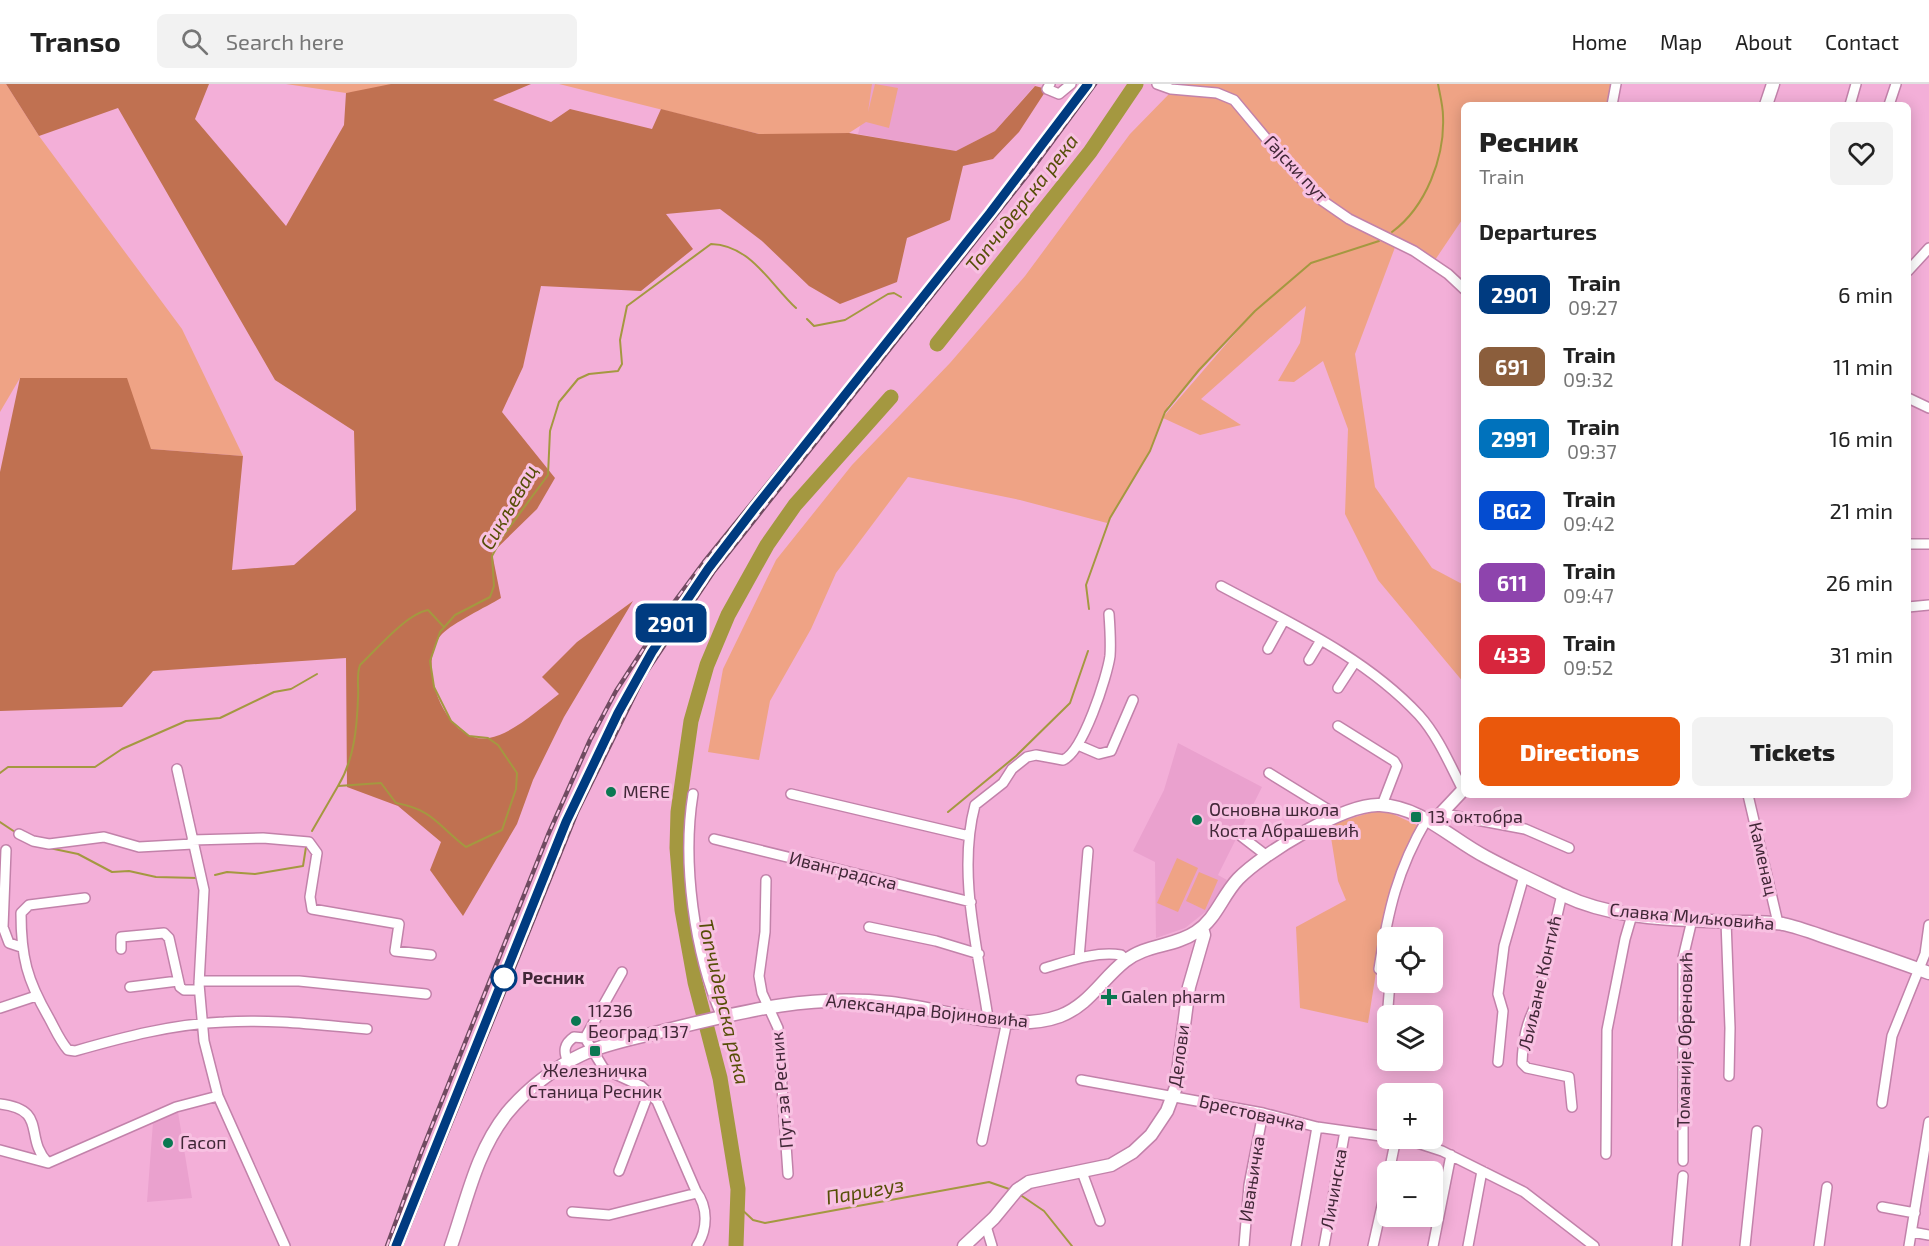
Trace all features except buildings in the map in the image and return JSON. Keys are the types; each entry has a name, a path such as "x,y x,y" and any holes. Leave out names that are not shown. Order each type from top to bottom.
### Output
{"street":[{"path":"1050,84 1047,89 1059,94 1071,84"},
{"name":"Гајски пут","path":"1157,84 1171,89 1217,93 1234,100 1320,199 1349,219 1424,257 1461,287"},
{"path":"1613,102 1616,84"},
{"path":"1851,102 1856,84"},
{"path":"1890,102 1896,84"},
{"path":"1767,102 1771,85"},
{"path":"1911,268 1929,248"},
{"path":"1911,399 1929,408"},
{"path":"1911,544 1929,544"},
{"path":"1221,586 1321,640 1380,679 1419,715 1461,784"},
{"path":"1911,607 1929,605"},
{"path":"988,1018 971,902 969,836 975,805 1003,783 1022,760 1036,755 1064,760 1078,746 1108,666 1111,646 1109,614"},
{"path":"1268,649 1284,620"},
{"path":"1309,660 1321,640"},
{"path":"1338,688 1355,662"},
{"path":"1078,746 1099,754 1111,751 1133,700"},
{"path":"1202,928 1213,917 1236,881 1267,856 1336,816 1355,809 1382,805 1397,766 1394,761 1338,726"},
{"path":"177,769 204,890 199,985 200,1024 218,1096 285,1246"},
{"path":"1269,773 1336,816"},
{"path":"1386,927 1389,907 1413,843 1430,821 1461,792"},
{"path":"693,794 688,853 695,914 713,997 720,1017"},
{"path":"791,794 969,836"},
{"name":"Каменац","path":"1749,798 1778,923"},
{"name":"Славка Миљковића","path":"1382,805 1402,809 1430,821 1483,856 1562,894 1604,911 1692,920 1778,923 1924,971"},
{"path":"1443,810 1450,814 1525,829 1569,848"},
{"path":"19,834 33,841 50,844 104,837 139,847 263,838 309,842 317,853 310,897 312,909 399,924 395,951 431,955"},
{"path":"1240,836 1267,856"},
{"name":"Иванградска","path":"714,839 971,902"},
{"path":"6,850 3,927 9,943 21,947"},
{"path":"1079,958 1088,851"},
{"path":"1498,1062 1503,1009 1498,994 1504,946 1524,876"},
{"name":"Пут за Ресник","path":"765,880 765,932 759,976 768,1007 778,1028 788,1174"},
{"name":"Љиљане Контић","path":"1562,894 1537,1004 1530,1014 1525,1031 1522,1063 1527,1068 1569,1077 1572,1107"},
{"path":"85,898 25,906 21,913 21,947 27,975 36,996 68,1050 75,1051 143,1032 200,1024 270,1021 367,1029"},
{"path":"1606,1154 1607,1030 1632,915"},
{"name":"Томаније Обреновић","path":"1683,1161 1683,958 1692,920"},
{"path":"1726,921 1730,1005 1729,1076"},
{"path":"1882,1103 1895,1026 1924,971 1929,925"},
{"path":"869,927 936,940 979,954"},
{"name":"Александра Војиновића","path":"451,1246 479,1158 493,1133 517,1102 568,1062 593,1050 720,1017 819,1000 860,1000 1008,1021 1047,1020 1071,1011 1089,999 1126,960 1145,949 1186,938 1202,928"},
{"name":"Делови","path":"964,1246 986,1226 1017,1190 1036,1179 1111,1165 1133,1152 1151,1135 1174,1096 1189,987 1204,935 1202,928"},
{"path":"121,949 121,937 164,933 169,938 178,981 184,990 199,985 298,981 426,994"},
{"path":"1046,968 1079,958 1117,954 1126,960"},
{"path":"585,1038 622,972"},
{"path":"130,987 178,981"},
{"path":"0,1008 36,996"},
{"path":"982,1141 1008,1021"},
{"path":"568,1062 564,1052 566,1044 574,1037 585,1038"},
{"path":"585,1038 604,1069 649,1092 665,1115 697,1193 703,1200 705,1229 697,1246"},
{"name":"Брестовачка","path":"1081,1080 1263,1113 1317,1128 1377,1135"},
{"path":"619,1171 649,1092"},
{"path":"0,1150 48,1163 176,1107 218,1096"},
{"path":"0,1104 18,1106 27,1113 42,1155 48,1163"},
{"name":"Ивањичка","path":"1244,1246 1249,1185 1263,1113"},
{"path":"1909,1246 1929,1122"},
{"path":"1296,1246 1317,1128"},
{"name":"Личинска","path":"1324,1246 1345,1131"},
{"path":"1745,1246 1757,1131"},
{"path":"1434,1149 1451,1155 1535,1199 1581,1242 1594,1246"},
{"path":"1433,1246 1451,1155"},
{"path":"1468,1246 1482,1171"},
{"path":"1082,1172 1100,1221"},
{"path":"1677,1246 1683,1176"},
{"path":"1819,1246 1827,1187"},
{"path":"572,1212 609,1215 697,1193"},
{"path":"1882,1207 1915,1213"},
{"path":"986,1226 992,1246"},
{"path":"1373,1246 1377,1227"},
{"path":"1912,1232 1929,1235"}],"shaded area":[{"path":"0,84 6,84 39,136 182,329 243,456 151,449 20,378 0,412"},
{"path":"6,84 209,84 195,119 286,226 344,125 346,93 391,84 531,84 493,100 551,122 570,109 652,129 661,109 759,134 849,133 956,151 995,131 1035,86 1047,89 1019,132 993,159 963,166 950,220 907,238 897,282 840,304 809,286 762,241 720,209 666,214 693,249 641,291 541,286 523,367 502,412 555,478 537,509 492,553 501,598 447,630 434,647 433,682 448,717 460,729 474,737 489,738 517,726 559,694 542,677 577,642 633,601 564,717 533,780 517,824 463,916 430,870 441,842 398,806 347,787 346,658 153,671 122,707 0,711 0,472 20,378 127,378 151,449 243,456 232,570 294,565 356,510 354,431 275,380 118,108 39,136"},
{"path":"286,84 422,84 346,93"},
{"path":"559,84 872,84 868,112 875,84 898,88 889,128 866,122 849,133 771,137"},
{"path":"871,84 1036,84 995,131 956,151 858,134"},
{"path":"1172,84 1616,84 1613,102 1461,102 1461,221 1433,263 1397,242 1355,354 1375,487 1432,568 1461,583 1461,679 1378,580 1345,514 1348,429 1323,361 1294,382 1278,381 1300,343 1306,306 1201,399 1241,425 1200,435 1163,418 1150,451 1107,523 1020,500 908,477 836,573 811,629 770,701 759,760 708,752 723,669 776,560 852,465 950,363 1025,276 1130,134 1170,93","holes":["1259,306 1164,416 1168,406"]},
{"name":"Основна школа Коста Абрашевић","path":"1178,743 1262,787 1218,875 1227,880 1209,909 1185,928 1156,938 1155,862 1133,851 1164,790"},
{"path":"1382,809 1419,826 1386,909 1383,927 1377,927 1377,966 1368,1023 1300,1008 1296,927 1346,900 1338,881 1329,825"},
{"path":"1177,858 1198,868 1178,912 1157,903"},
{"path":"1199,872 1218,880 1205,910 1186,901"},
{"path":"178,1112 192,1198 147,1202 153,1122"}],"waterway":[{"name":"Топчидерска река","path":"937,344 1090,152 1136,84"},
{"path":"1392,232 1415,209 1424,195 1437,164 1443,132 1438,84"},
{"path":"1089,609 1086,585 1110,518 1150,451 1165,412 1199,370 1255,311 1311,263 1379,241"},
{"name":"Сикљевац","path":"312,831 338,786 381,783 396,803 427,814 466,847 502,830 516,789 517,773 498,745 488,738 469,736 451,721 434,687 430,661 440,632 455,615 490,597 494,586 492,556 503,536 548,475 550,431 559,402 578,379 589,374 618,371 622,364 620,340 627,306 711,244 725,246 749,258 796,308"},
{"name":"Сикљевац","path":"807,319 814,326 845,320 888,294 894,293 901,297"},
{"name":"Топчидерска река","path":"736,1246 738,1189 720,1078 695,982 682,910 677,848 678,812 691,721 707,665 728,615 767,545 795,505 891,397"},
{"name":"Сикљевац","path":"338,786 348,766 354,744 360,665 401,625 419,613 428,610 443,626"},
{"path":"948,812 1016,756 1070,703 1088,651"},
{"path":"0,773 8,767 95,767 122,749 186,721 220,718 274,692 291,689 317,674"},
{"name":"Сикљевац","path":"0,822 15,832"},
{"name":"Сикљевац","path":"35,845 78,854 112,872 129,871 156,877 198,878"},
{"name":"Сикљевац","path":"215,875 227,872 255,874 303,866 306,847"},
{"name":"Паригуз","path":"738,1206 753,1220 765,1223 989,1182 1012,1190"},
{"name":"Паригуз","path":"1019,1194 1044,1211 1072,1246"}],"railway":[{"path":"401,1246 577,812 645,674 714,571 1033,168 1095,84"},
{"path":"387,1246 421,1153 548,835 590,740 616,691 672,605 800,444 819,425"}],"train":[{"name":"2901","path":"396,1246 566,822 626,697 652,652 678,611 754,509 990,213 1088,84"}],"place":[{"name":"MERE","path":"611,792"},
{"name":"13. октобра","path":"1416,817"},
{"name":"Основна школа Коста Абрашевић","path":"1197,820"},
{"name":"Ресник","path":"504,978"},
{"name":"Galen pharm","path":"1109,997"},
{"name":"11236 Београд 137","path":"576,1021"},
{"name":"Железничка Станица Ресник","path":"595,1051"},
{"name":"Гасоп","path":"168,1143"}]}
